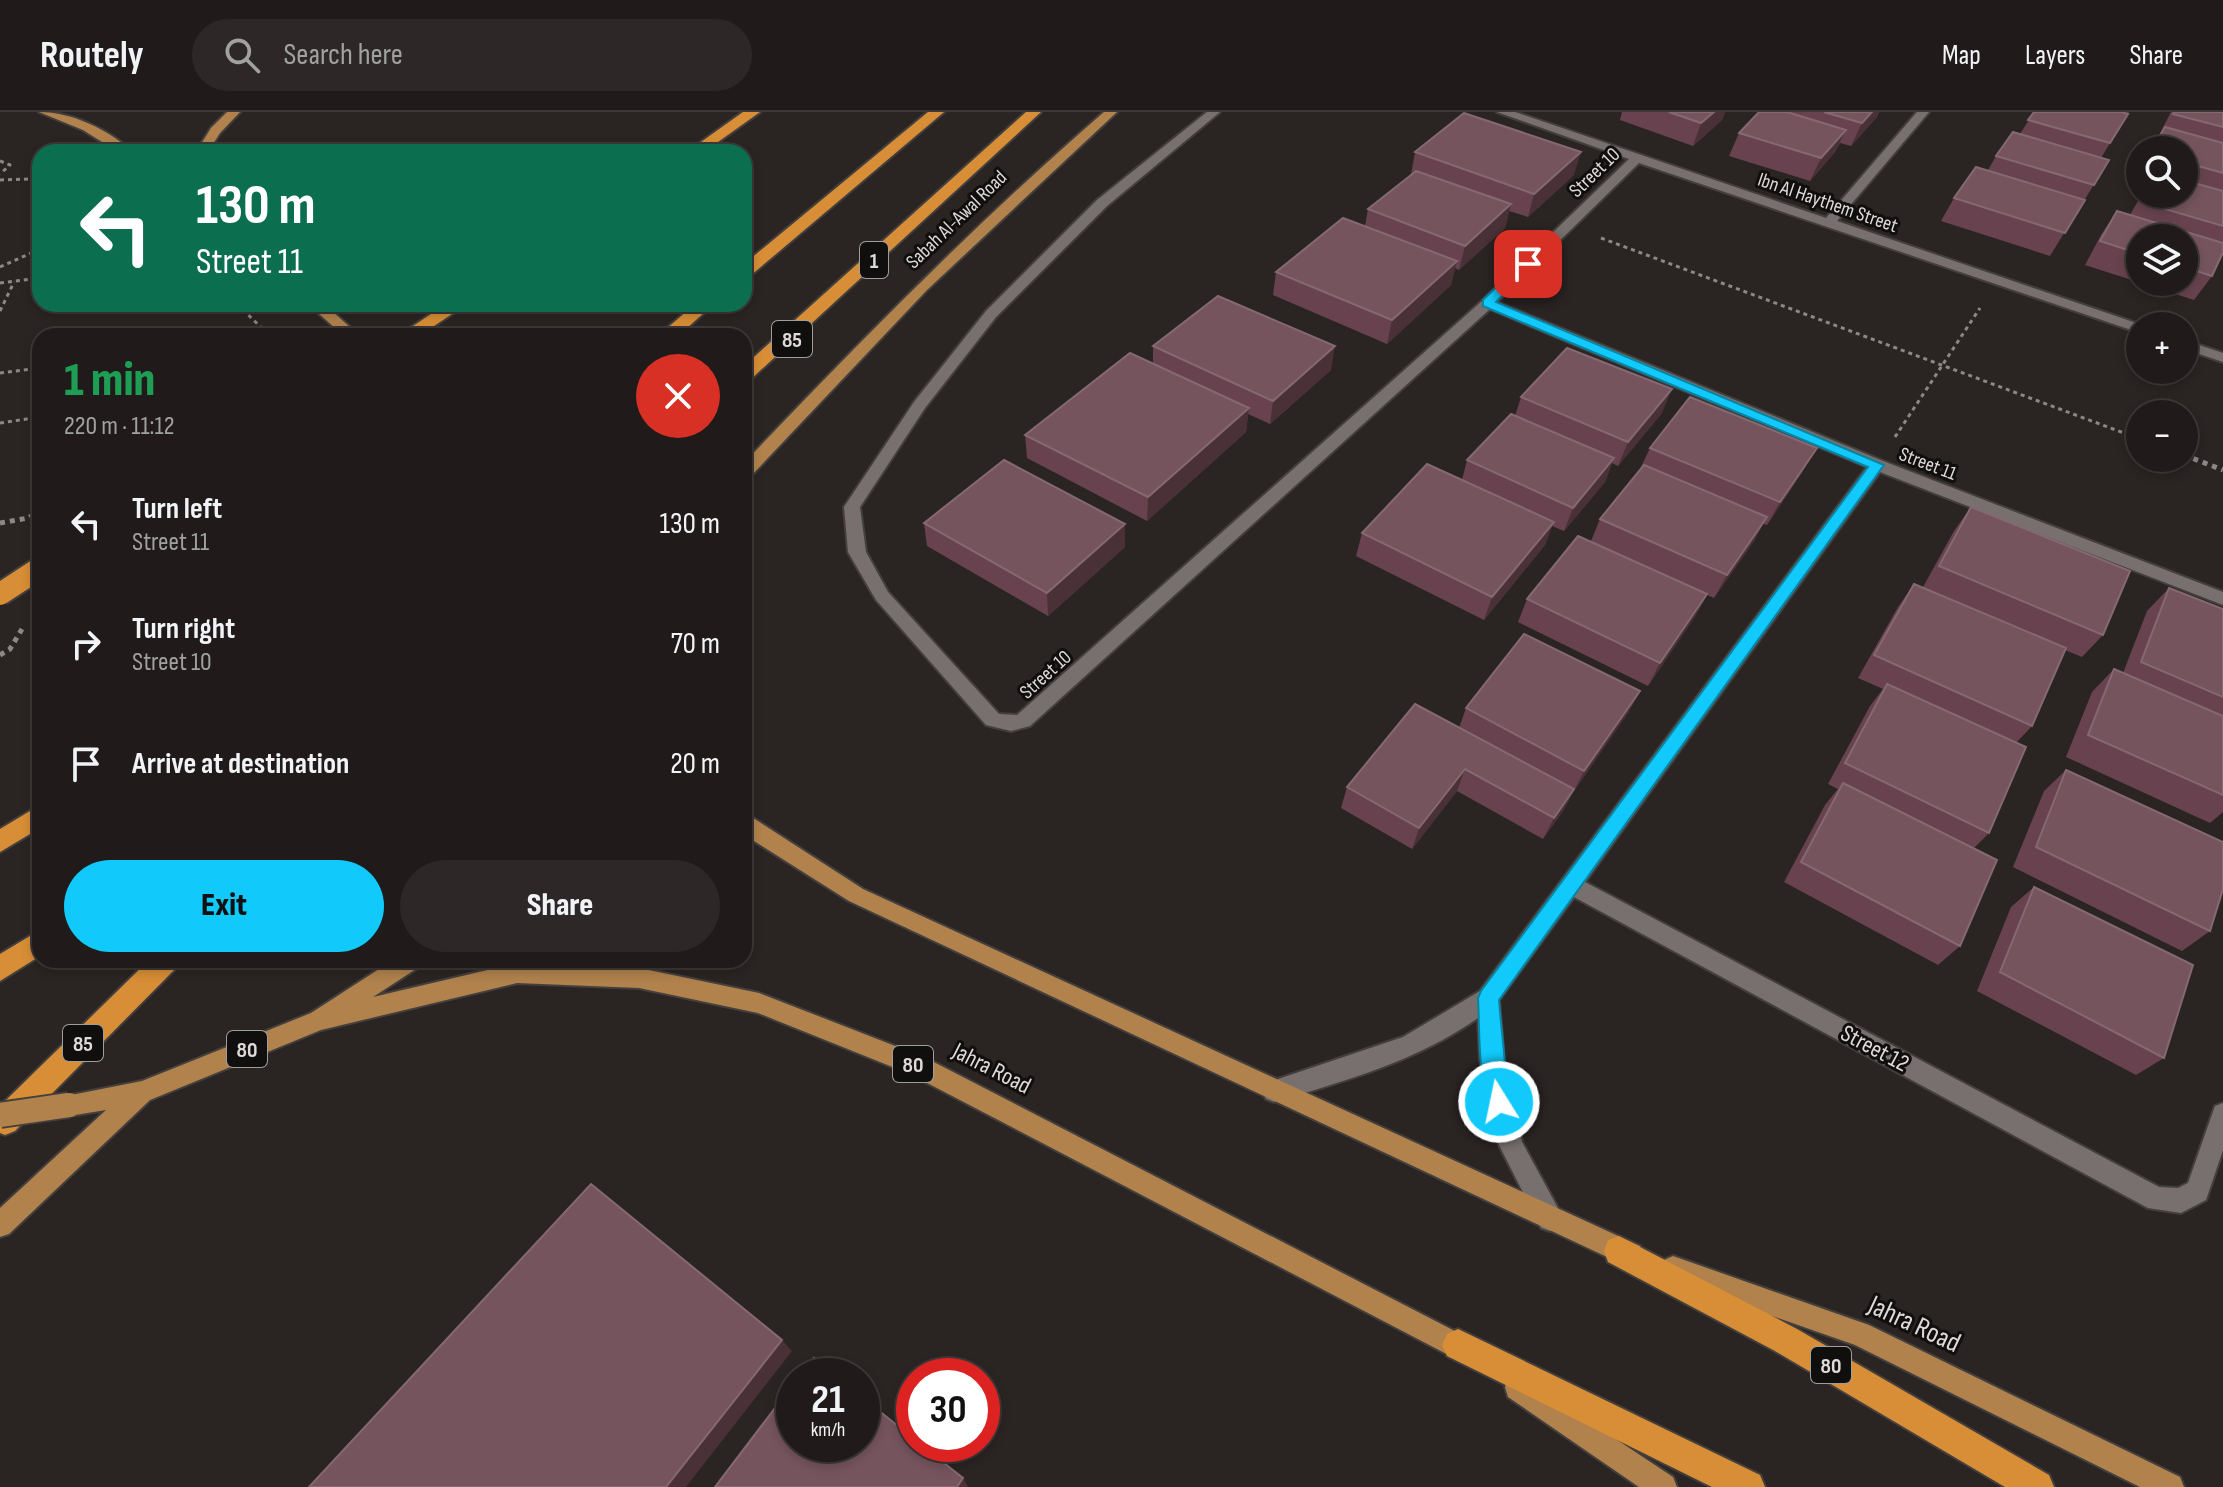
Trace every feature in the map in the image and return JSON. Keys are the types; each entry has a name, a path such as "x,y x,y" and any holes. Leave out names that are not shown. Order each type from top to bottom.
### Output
{"highway":[{"path":"706,144 753,112"},
{"path":"752,265 937,112"},
{"name":"Sabah Al-Awal Road","path":"752,369 1034,112"},
{"name":"85","path":"752,379 841,291"},
{"path":"420,328 445,312"},
{"path":"676,328 696,312"},
{"path":"0,594 32,573"},
{"path":"0,842 32,820"},
{"path":"0,969 32,947"},
{"name":"85","path":"0,1125 159,968"},
{"name":"Jahra Road","path":"1619,1251 1786,1340 2037,1487"},
{"name":"Jahra Road","path":"1458,1345 1748,1487"}],"main road":[{"path":"45,112 87,127 114,144"},
{"path":"207,144 234,112"},
{"name":"Sabah Al-Awal Road","path":"752,465 956,254 1055,159 1111,112"},
{"path":"324,312 344,328"},
{"name":"Jahra Road","path":"752,827 856,895 1274,1091 1619,1251 1860,1334 2022,1411 2170,1487"},
{"name":"80","path":"0,1115 142,1092 319,1020 399,968"},
{"name":"Jahra Road","path":"319,1020 517,973 639,978 759,1003 918,1066 1458,1345 1663,1487"},
{"path":"0,1225 142,1092"}],"street":[{"name":"Street 10","path":"1214,112 1102,203 991,314 919,405 852,507 857,552 882,596 993,720 1011,724 1023,721 1488,303 1637,158"},
{"path":"1828,223 1923,112"},
{"name":"Ibn Al Haythem Street","path":"1509,113 2126,324"},
{"name":"Street 11","path":"1488,303 1877,465 2223,599"},
{"path":"2198,348 2222,355"},
{"path":"1274,1091 1381,1060 1454,1023 1488,998 1877,465"},
{"name":"Street 12","path":"1571,885 2157,1199 2181,1201 2197,1191 2223,1114"},
{"path":"1488,998 1492,1060 1511,1145 1550,1219"}],"path":[{"path":"0,161 10,165 0,177"},
{"path":"0,177 32,178"},
{"path":"28,179 32,182"},
{"path":"1568,225 2126,434"},
{"path":"0,267 32,253"},
{"path":"0,283 32,279"},
{"path":"1877,465 1997,280"},
{"path":"0,311 14,281"},
{"path":"245,312 262,328"},
{"path":"0,373 32,369"},
{"path":"0,423 32,418"},
{"path":"2198,460 2223,470"},
{"path":"0,523 32,516"}],"building":[{"path":"1669,112 1714,112 1701,123"},
{"path":"1759,112 1787,112 1846,130 1821,158 1739,133"},
{"path":"1824,112 1872,112 1862,123"},
{"path":"2034,112 2128,114 2110,143 2028,120"},
{"path":"2223,112 2223,127 2173,114"},
{"path":"1464,113 1581,152 1534,194 1415,152"},
{"path":"2165,127 2198,136 2160,136"},
{"path":"2013,132 2109,160 2094,185 1996,156"},
{"path":"2198,136 2223,143 2223,173 2198,166"},
{"path":"1976,167 2085,200 2065,233 1954,198"},
{"path":"1416,171 1511,204 1465,246 1368,209"},
{"path":"2198,184 2223,191 2223,226 2162,208 2198,208"},
{"path":"2117,211 2160,224 2126,224 2126,249 2100,241"},
{"path":"1343,218 1457,261 1392,320 1276,272"},
{"path":"2198,235 2223,243 2223,252 2212,276 2198,272"},
{"path":"1218,296 1335,346 1273,401 1153,346"},
{"path":"1567,348 1672,389 1628,442 1521,397"},
{"path":"1130,353 1249,408 1148,497 1025,435"},
{"path":"1690,397 1817,448 1780,502 1650,448"},
{"path":"1511,414 1614,458 1573,508 1467,460"},
{"path":"1004,460 1125,524 1047,593 924,523"},
{"path":"1427,464 1554,522 1492,597 1362,533"},
{"path":"1644,465 1767,517 1727,575 1600,519"},
{"path":"1971,507 2130,571 2103,635 1939,566"},
{"path":"1578,536 1707,594 1660,663 1527,599"},
{"path":"1914,584 2066,648 2032,726 1874,655"},
{"path":"2169,588 2223,609 2223,697 2141,662"},
{"path":"1524,634 1640,691 1584,771 1466,708"},
{"path":"2114,669 2223,716 2223,795 2088,735"},
{"path":"1887,684 2026,747 1989,833 1845,763"},
{"path":"1415,704 1574,789 1554,818 1465,769 1419,828 1347,787"},
{"path":"2066,770 2223,842 2223,889 2210,931 2036,847"},
{"path":"1843,783 1997,860 1960,946 1801,862"},
{"path":"2034,887 2193,965 2164,1058 2000,972"},
{"path":"591,1184 782,1340 666,1487 309,1487"},
{"path":"776,1407 776,1462 880,1462 880,1412 896,1424 896,1462 943,1462 963,1478 957,1487 715,1487"}],"route":[{"path":"1499,1102 1492,1060 1488,998 1877,465 1488,303 1528,264"}]}
